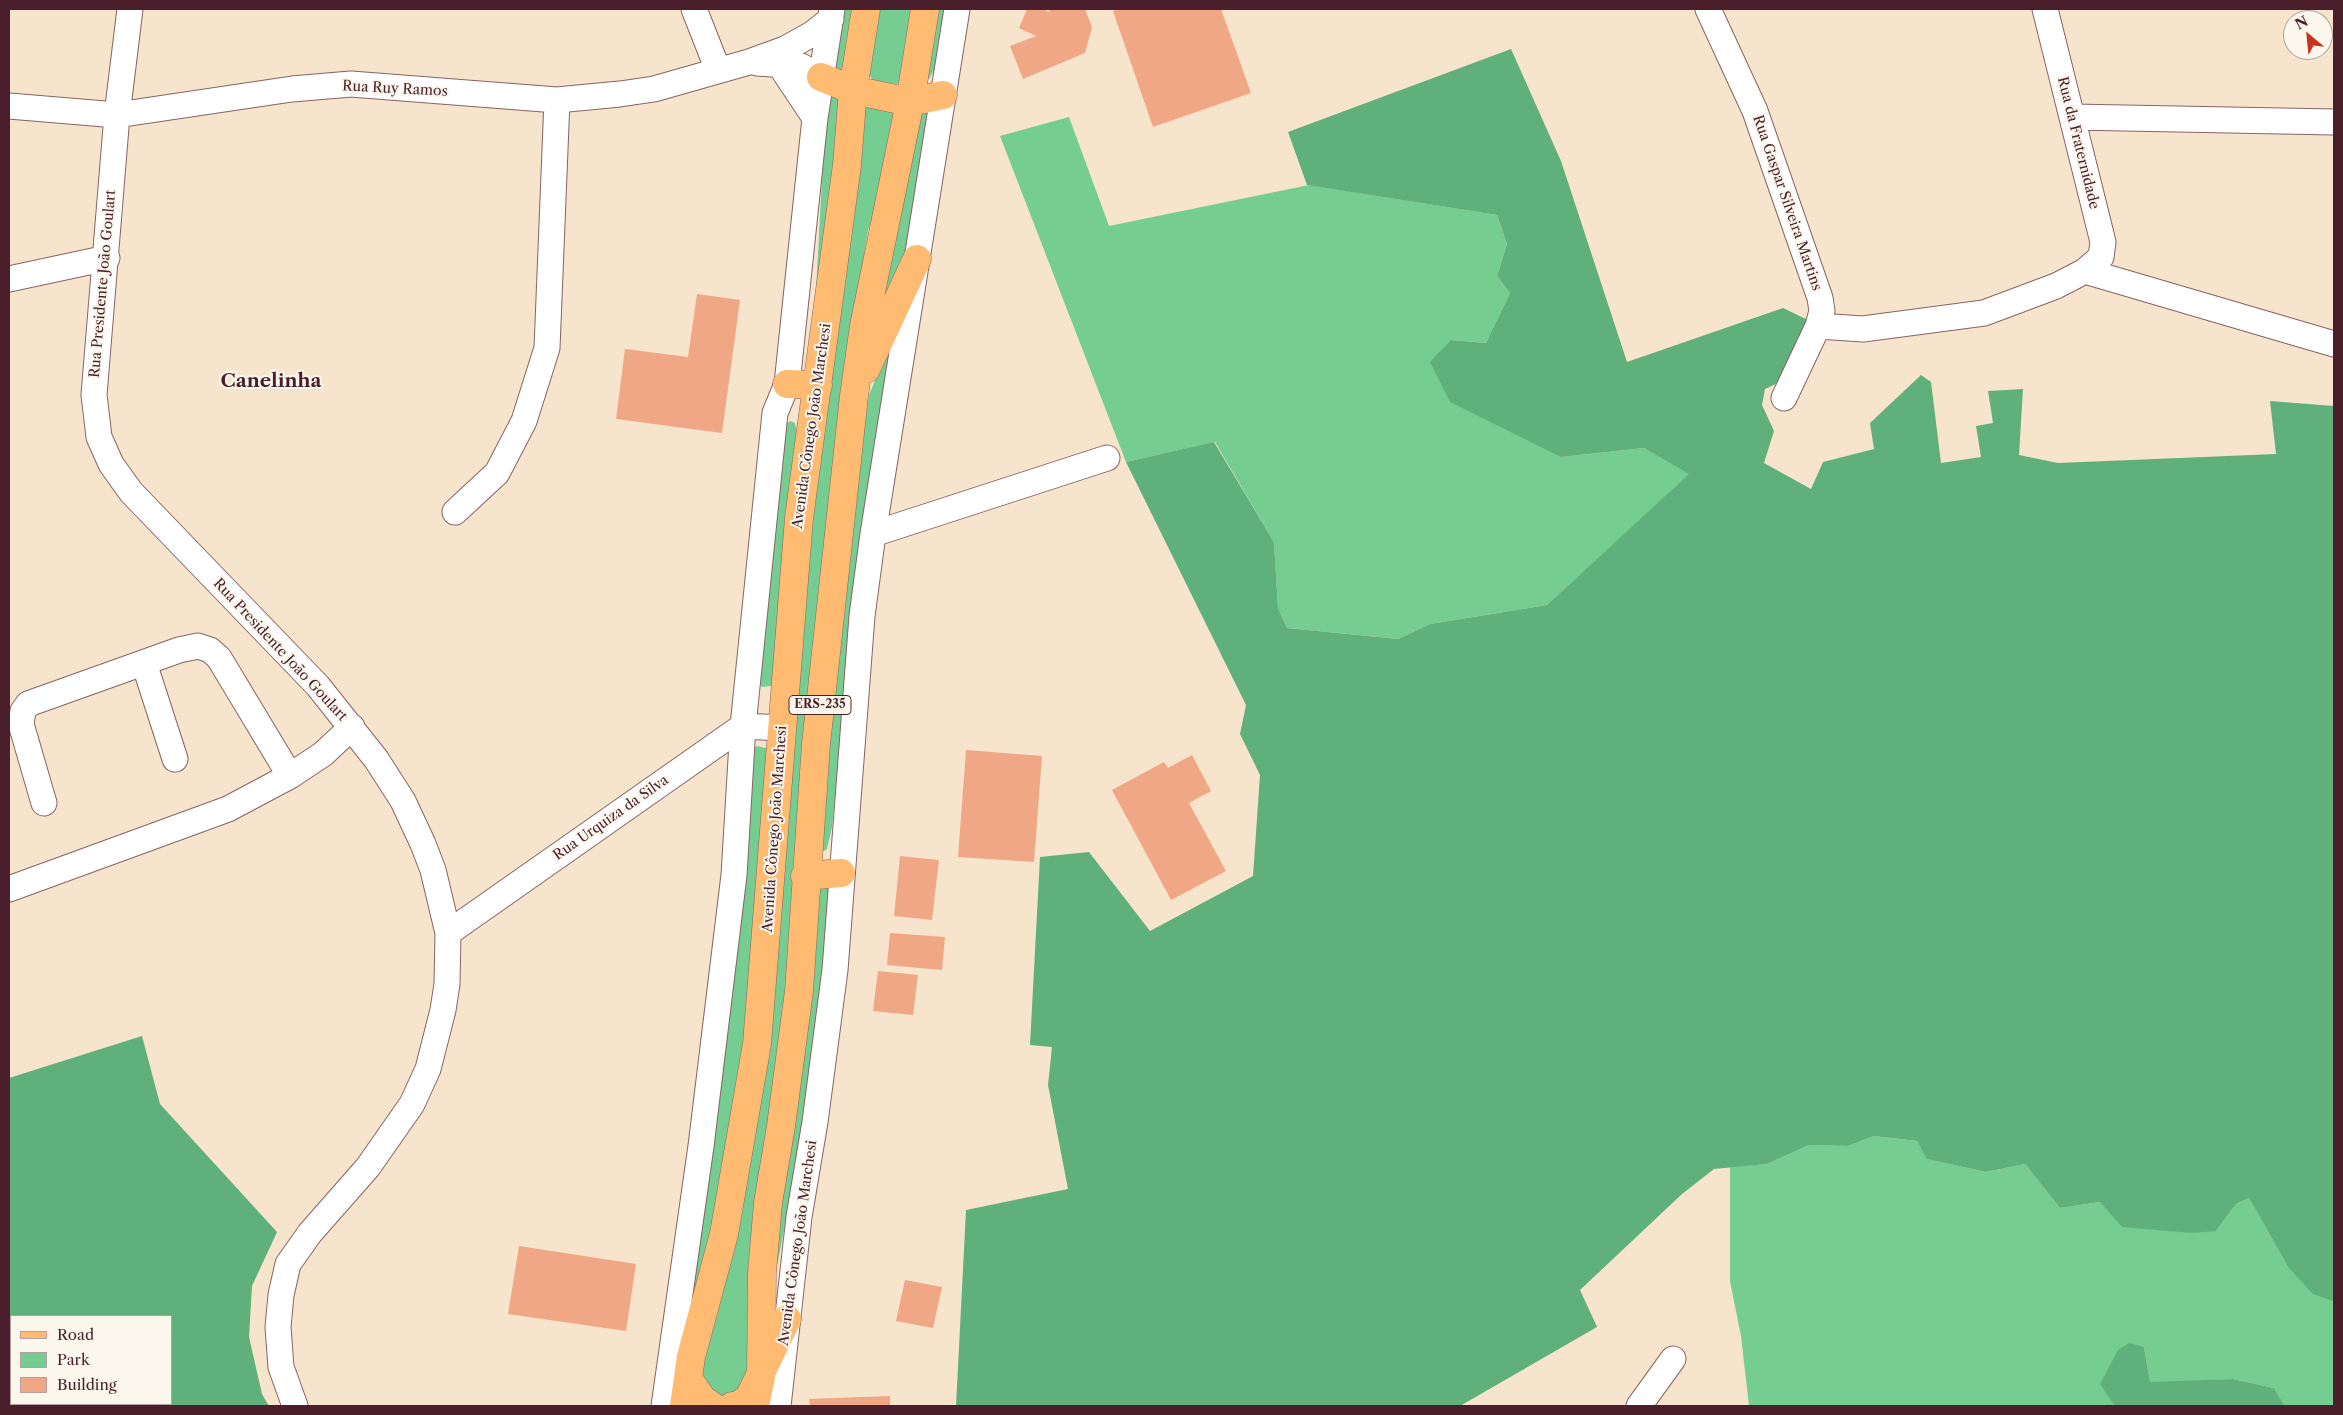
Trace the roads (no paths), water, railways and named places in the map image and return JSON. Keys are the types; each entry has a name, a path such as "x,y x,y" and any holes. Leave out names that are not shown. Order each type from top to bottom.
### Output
{"main road":[{"name":"Avenida Cônego João Marchesi","path":"684,1406 691,1356 724,1234 757,1044 799,518 847,165 853,90 866,9"},
{"name":"Avenida Cônego João Marchesi","path":"755,1406 760,1377 762,1264 768,1203 781,1126 799,991 805,876 816,744 854,396 864,326 910,102 925,9"},
{"path":"821,77 853,90 910,102 943,95"},
{"path":"854,396 917,259"},
{"path":"787,384 818,386"},
{"path":"805,876 841,873"},
{"path":"732,1406 749,1398 786,1319"},
{"path":"689,1380 702,1399 712,1406"}],"street":[{"name":"Rua Presidente João Goulart","path":"130,9 117,115 107,258 94,396 99,437 111,464 142,506 318,686 352,727 390,780 413,822 433,870 448,933 447,984 443,1010 428,1068 412,1104 368,1167 310,1234 288,1264 281,1295 278,1327 281,1367 295,1406"},
{"path":"694,9 718,70"},
{"name":"Avenida Cônego João Marchesi","path":"778,1406 786,1319 799,1217 815,1122 835,970 862,616 873,534 957,9"},
{"name":"Rua Gaspar Silveira Martins","path":"1708,9 1755,111 1820,298 1822,311 1818,326 1784,398"},
{"name":"Rua da Fraternidade","path":"2045,9 2103,242 2101,257 2085,271"},
{"name":"Rua Ruy Ramos","path":"9,106 117,115 292,89 351,84 557,100 654,89 749,62 785,49 805,38 832,14"},
{"path":"664,1406 699,1166 734,875 743,726 775,413 787,384 815,118 832,14"},
{"name":"Rua Ruy Ramos","path":"749,62 802,66 821,77"},
{"path":"779,64 815,118"},
{"path":"455,512 497,473 524,421 546,348 557,100"},
{"path":"2072,117 2334,122"},
{"path":"9,279 107,258"},
{"path":"1818,326 1863,329 1984,313 2019,302 2085,271 2334,344"},
{"path":"873,534 1107,458"},
{"path":"44,803 21,724 23,711 28,704 198,646 210,650 226,668 290,776"},
{"path":"144,663 175,760"},
{"path":"743,726 782,728"},
{"name":"Rua Urquiza da Silva","path":"448,933 743,726"},
{"path":"9,889 228,809 290,776 323,754 352,727"},
{"path":"1639,1406 1673,1359"}],"district":[{"name":"Canelinha","path":"271,382"}]}
